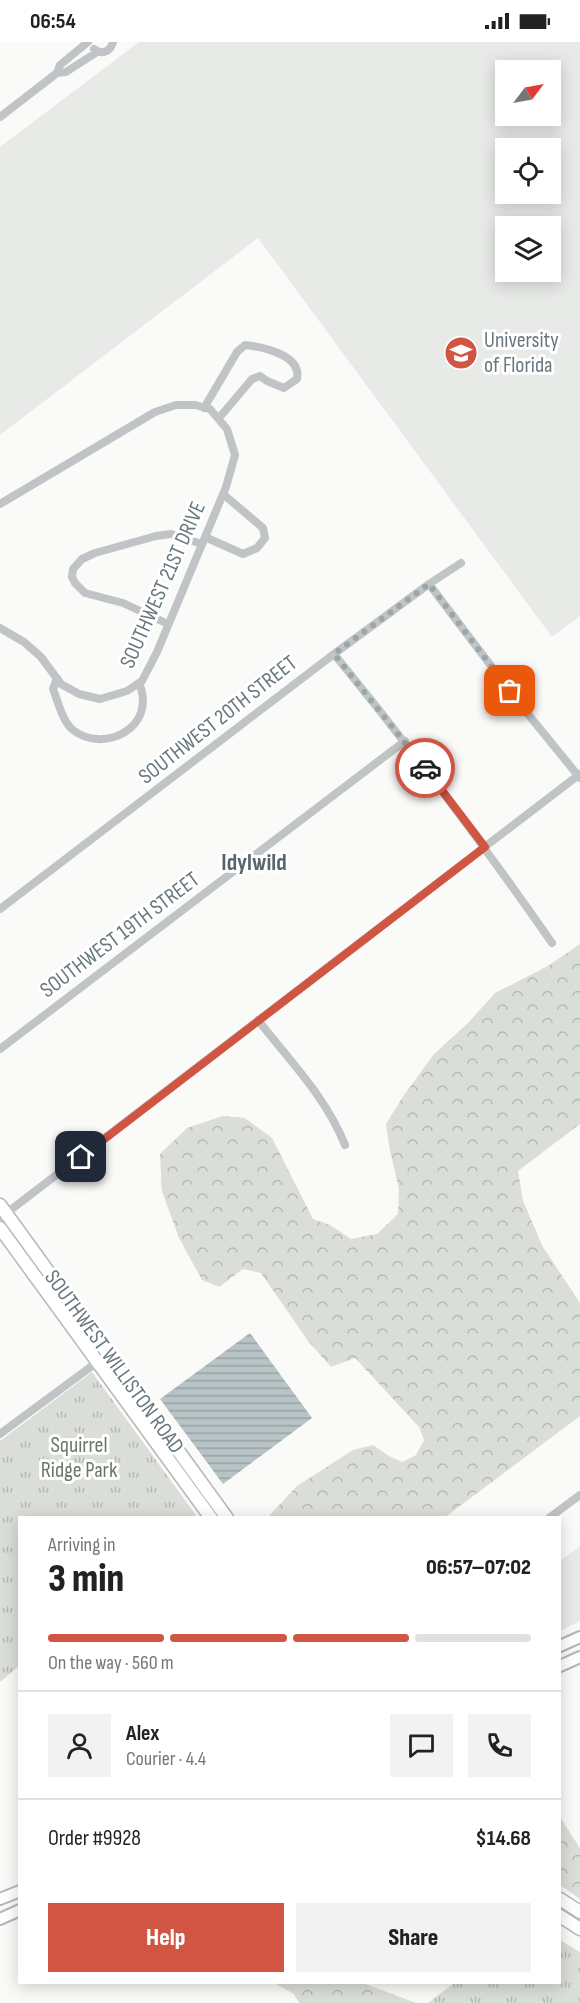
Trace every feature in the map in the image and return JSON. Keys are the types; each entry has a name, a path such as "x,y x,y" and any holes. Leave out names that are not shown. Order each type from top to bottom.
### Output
{"highway":[{"name":"SOUTHWEST WILLISTON ROAD","path":"2,1212 109,1354 226,1516"},
{"name":"SOUTHWEST WILLISTON ROAD","path":"0,1228 210,1516"},
{"path":"561,1900 580,1912"},
{"path":"561,1917 580,1929"}],"main road":[{"path":"561,1646 580,1637"},
{"path":"561,1666 580,1657"},
{"path":"0,1899 18,1892"},
{"path":"0,1918 18,1911"}],"street":[{"path":"57,73 60,65 89,42 97,52"},
{"path":"0,117 57,73 66,72 97,52 108,50 113,42"},
{"path":"0,504 155,412 176,405 195,405 216,415 252,379 260,376 284,388 297,379 296,367 282,356 260,347 245,345 237,352 204,408"},
{"name":"SOUTHWEST 21ST DRIVE","path":"0,628 24,642 41,657 61,684 79,694 100,699 127,691 142,681 157,652 223,494 235,455 227,429 216,415"},
{"path":"168,624 123,603 85,593 72,577 73,569 82,559 95,553 171,534 203,540 243,554 257,548 265,538 264,528 223,494"},
{"name":"SOUTHWEST 20TH STREET","path":"0,909 334,654 461,563"},
{"path":"2,1212 579,776 523,708 429,584"},
{"path":"334,654 405,741 485,847 552,943"},
{"path":"57,678 53,689 62,713 72,730 86,736 101,738 124,733 134,726 144,704 139,683"},
{"name":"SOUTHWEST 19TH STREET","path":"0,1049 405,741"},
{"path":"258,1020 322,1102 345,1145"},
{"path":"0,1434 109,1354"},
{"path":"552,1516 580,1495"}],"shaded area":[{"name":"University of Florida","path":"139,42 580,42 580,616 552,637 258,238 0,435 0,147"},
{"path":"250,1333 312,1418 223,1484 160,1399"},
{"path":"580,1546 580,1621 561,1630 561,1560"}],"green space":[{"path":"580,944 580,1124 518,1171 523,1201 543,1247 580,1303 580,1416 447,1516 269,1516 297,1486 353,1450 373,1445 402,1462 416,1455 424,1440 419,1427 355,1358 331,1367 308,1341 261,1273 243,1269 219,1287 202,1280 179,1238 162,1191 160,1154 187,1128 223,1116 245,1118 272,1138 313,1219 330,1225 351,1239 377,1234 398,1214 399,1189 386,1124 402,1098 434,1054 469,1022 495,993 548,966"},
{"name":"Squirrel Ridge Park","path":"92,1372 197,1516 18,1516 18,1667 0,1682 0,1441"},
{"path":"561,1819 580,1848 580,1899 561,1886"},
{"path":"561,1941 580,1952 580,2003 428,2003 453,1984 561,1984"},
{"path":"276,1984 366,1984 416,2003 299,2003 294,1994"}],"way so far":[{"path":"425,768 334,654 429,584 510,691"}],"place":[{"name":"University of Florida","path":"461,353"}],"district":[{"name":"Idylwild","path":"254,862"}],"route":[{"path":"81,1157 485,847 425,768"}]}
